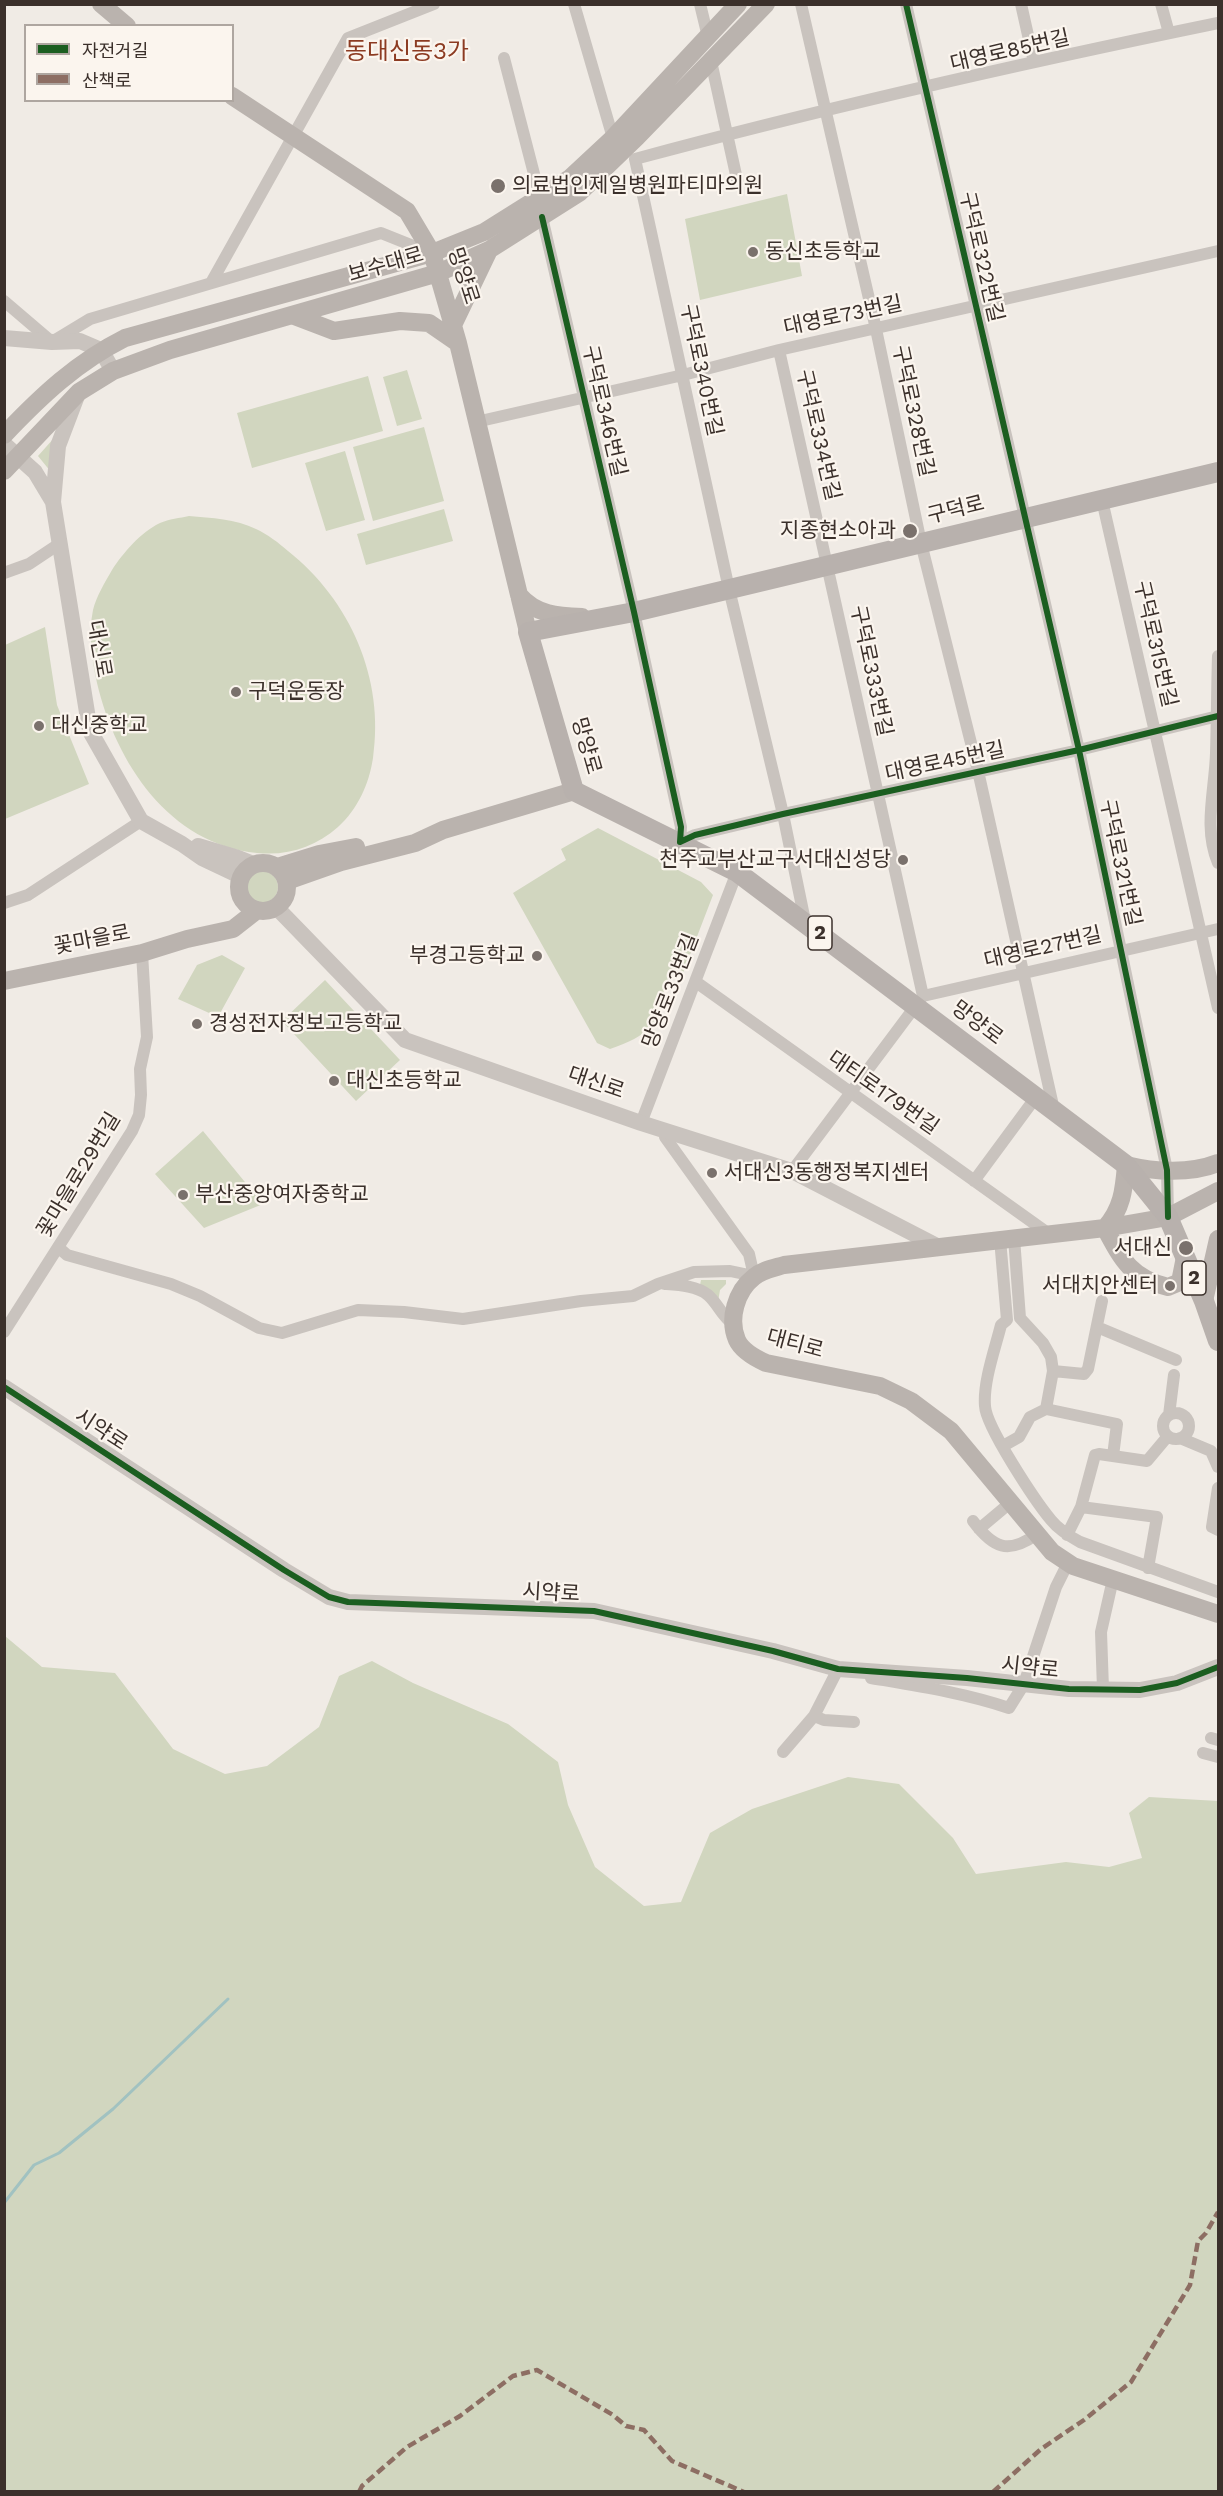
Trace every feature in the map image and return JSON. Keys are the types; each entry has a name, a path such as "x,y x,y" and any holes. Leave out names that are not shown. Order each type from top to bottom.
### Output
{"main road":[{"path":"101,4 125,24"},
{"path":"118,4 125,24"},
{"name":"보수대로","path":"4,471 11,450 79,392 113,371 170,351 438,273 489,250 542,217 579,193 624,149 632,130 738,4"},
{"name":"보수대로","path":"632,130 711,61 766,4"},
{"name":"망양로","path":"234,97 407,211 432,254 458,343 528,632 574,791 737,872 919,1001 1036,1097 1126,1165 1168,1217"},
{"name":"보수대로","path":"4,435 63,377 101,350 125,338 432,254 484,232 570,178 624,149"},
{"path":"453,325 489,250"},
{"path":"292,315 334,331 400,321 429,323 458,343"},
{"name":"구덕로","path":"528,632 634,612 1218,472"},
{"path":"519,595 533,608 550,615 599,618"},
{"path":"282,874 415,843 443,830 574,791"},
{"path":"256,911 248,907 238,892 247,870 270,863 282,874 287,891 284,900 276,907"},
{"name":"꽃마을로","path":"187,939 200,930 226,920 235,911 241,899"},
{"name":"꽃마을로","path":"4,981 142,953 187,939 233,929 256,911 263,912 276,907"},
{"path":"1105,1228 1114,1218 1123,1198 1126,1165 1167,1170 1206,1167 1218,1163"},
{"path":"1197,1200 1206,1181 1218,1168"},
{"path":"734,1324 734,1310 739,1296 754,1276 784,1265 1105,1228 1168,1217 1218,1191"},
{"name":"2","path":"1168,1217 1204,1301 1218,1341"},
{"path":"1105,1228 1130,1269 1135,1274 1159,1285 1168,1287 1180,1282 1185,1257"},
{"path":"1204,1301 1218,1239"},
{"path":"1204,1301 1218,1287"},
{"name":"대티로","path":"734,1324 737,1340 742,1347 753,1357 766,1364 880,1386 911,1401 951,1431 1052,1552 1068,1563 1218,1614"}],"street":[{"path":"211,283 348,38 434,4"},
{"name":"구덕로340번길","path":"574,4 624,149 683,375 729,589 783,814 805,921"},
{"path":"700,4 708,37"},
{"name":"구덕로328번길","path":"801,4 876,329 921,543 978,771 1054,1111"},
{"name":"구덕로322번길","path":"906,4 1024,518"},
{"path":"1021,4 1034,62"},
{"path":"1161,4 1169,33"},
{"name":"대영로85번길","path":"624,149 728,134 1034,62 1218,22"},
{"path":"504,58 540,196"},
{"path":"711,61 738,184"},
{"name":"구덕로346번길","path":"542,217 634,612 681,827 680,842"},
{"path":"52,342 90,319 381,233 432,254"},
{"name":"대영로73번길","path":"476,422 683,375 779,350 1218,251"},
{"path":"4,301 52,342"},
{"path":"4,338 52,342 80,341 101,350 113,371"},
{"name":"구덕로334번길","path":"779,350 828,565"},
{"path":"53,502 58,446 79,392"},
{"name":"대신로","path":"11,450 35,472 53,502 90,731 141,821"},
{"name":"구덕로315번길","path":"1102,500 1218,1008"},
{"name":"구덕로321번길","path":"1024,518 1079,750 1167,1170 1168,1217"},
{"path":"4,573 28,564 59,544"},
{"name":"구덕로333번길","path":"828,565 919,1001"},
{"path":"1218,656 1216,753 1211,832 1211,842 1218,863"},
{"name":"대영로45번길","path":"680,842 695,835 783,814 1079,750 1217,717"},
{"path":"4,903 28,895 141,821 182,844 238,858 247,870"},
{"name":"망양로33번길","path":"642,1123 737,872"},
{"name":"대신로","path":"276,907 405,1040 642,1123 792,1171 939,1247"},
{"name":"대영로27번길","path":"919,1001 1023,973 1218,929"},
{"name":"꽃마을로29번길","path":"4,1332 132,1131 139,1115 140,1069 147,1037 142,953"},
{"name":"대티로179번길","path":"696,982 1048,1234"},
{"path":"792,1171 919,1001"},
{"path":"974,1181 1036,1097"},
{"path":"58,1247 66,1255 171,1284 200,1296 259,1328 282,1333 358,1310 404,1312 463,1319 581,1301 633,1296 658,1284 694,1272 730,1270 754,1276 750,1254 665,1137 665,1130"},
{"path":"1007,1239 1020,1318 1043,1343 1051,1357 1053,1371 1046,1409"},
{"path":"1007,1239 1007,1320 1001,1325 985,1393 984,1408 989,1424 1017,1473 1050,1519 1067,1535 1148,1568 1218,1592"},
{"path":"658,1284 699,1290 707,1295 722,1316 734,1324"},
{"path":"1053,1371 1084,1374 1088,1369 1102,1300"},
{"path":"1096,1327 1176,1360"},
{"path":"1174,1376 1169,1415 1163,1425 1174,1437 1211,1451 1218,1467"},
{"name":"시약로","path":"4,1387 328,1597 348,1602 594,1611 773,1652 836,1672 1069,1689 1140,1690 1177,1683 1218,1667"},
{"path":"1003,1446 1019,1437 1030,1417 1046,1409 1118,1424 1113,1456"},
{"path":"1067,1535 1081,1507 1095,1455 1147,1461 1174,1437 1187,1433 1188,1420 1181,1414 1169,1415"},
{"path":"1218,1488 1212,1527 1218,1530"},
{"path":"1010,1503 976,1525 992,1542 1012,1547 1018,1546 1037,1534"},
{"path":"1081,1507 1157,1517 1148,1568"},
{"path":"783,1752 814,1716 836,1672 936,1688 1009,1707 1024,1684 1056,1587 1068,1563"},
{"path":"1102,1689 1101,1632 1113,1579"},
{"name":"시약로","path":"1177,1683 1192,1684 1218,1680"},
{"path":"814,1716 824,1720 854,1722"},
{"path":"1203,1753 1218,1757"}],"green space":[{"path":"787,194 802,276 700,300 685,219"},
{"path":"407,370 422,419 397,426 383,377"},
{"path":"368,376 383,431 252,468 237,413"},
{"path":"424,427 444,501 373,521 353,447"},
{"path":"54,438 51,472 38,456"},
{"path":"345,451 365,520 326,531 305,463"},
{"path":"444,509 453,541 366,565 357,534"},
{"name":"구덕운동장","path":"189,516 240,523 264,533 284,548 310,571 329,593 358,643 368,671 374,699 375,728 369,777 357,804 345,820 320,840 301,849 269,854 257,853 226,846 198,834 173,816 151,795 133,770 106,713 97,683 91,647 91,628 96,600 116,563 139,537 160,523"},
{"path":"45,627 57,705 89,784 5,819 5,645"},
{"path":"598,828 701,882 713,895 683,973 665,984 663,998 650,1027 634,1039 610,1049 597,1043 513,893 566,860 561,849"},
{"path":"262,871 273,876 278,887 273,898 262,903 251,898 246,887 251,876"},
{"path":"222,955 245,968 218,1017 178,999 197,965"},
{"path":"325,980 400,1060 356,1101 282,1021"},
{"path":"203,1131 263,1204 204,1228 155,1174"},
{"path":"701,1280 726,1280 726,1284 720,1290 718,1302 700,1285"},
{"path":"5,1636 42,1667 115,1673 173,1749 225,1774 267,1766 319,1727 339,1676 372,1661 413,1683 508,1724 558,1762 568,1805 595,1867 644,1906 681,1902 710,1833 752,1809 848,1777 899,1784 953,1838 976,1874 1066,1862 1109,1867 1142,1858 1129,1813 1149,1797 1218,1801 1218,2491 5,2491"}],"waterway":[{"path":"4,2203 34,2165 59,2153 113,2109 228,1999"}],"marked path":[{"path":"993,2492 1041,2449 1084,2420 1131,2382 1190,2285 1198,2241 1206,2233 1218,2212"},
{"path":"359,2492 362,2486 407,2447 460,2416 513,2376 537,2370 613,2415 626,2426 644,2430 672,2461 744,2492"}],"cycle path":[{"path":"906,4 1079,750 1167,1170 1168,1217"},
{"path":"542,217 634,612 681,827 680,842 695,835 783,814 1079,750 1218,716"},
{"path":"4,1387 284,1570 329,1597 348,1602 594,1611 773,1651 838,1669 967,1678 1069,1689 1140,1690 1177,1683 1218,1667"}],"place":[{"name":"의료법인제일병원파티마의원","path":"498,186"},
{"name":"동신초등학교","path":"753,252"},
{"name":"지종현소아과","path":"910,531"},
{"name":"구덕운동장","path":"236,692"},
{"name":"대신중학교","path":"39,726"},
{"name":"천주교부산교구서대신성당","path":"903,860"},
{"name":"부경고등학교","path":"537,956"},
{"name":"경성전자정보고등학교","path":"197,1024"},
{"name":"대신초등학교","path":"334,1081"},
{"name":"서대신3동행정복지센터","path":"712,1173"},
{"name":"부산중앙여자중학교","path":"183,1195"},
{"name":"서대신","path":"1186,1248"},
{"name":"서대치안센터","path":"1170,1286"}],"district":[{"name":"동대신동3가","path":"407,52"}]}
